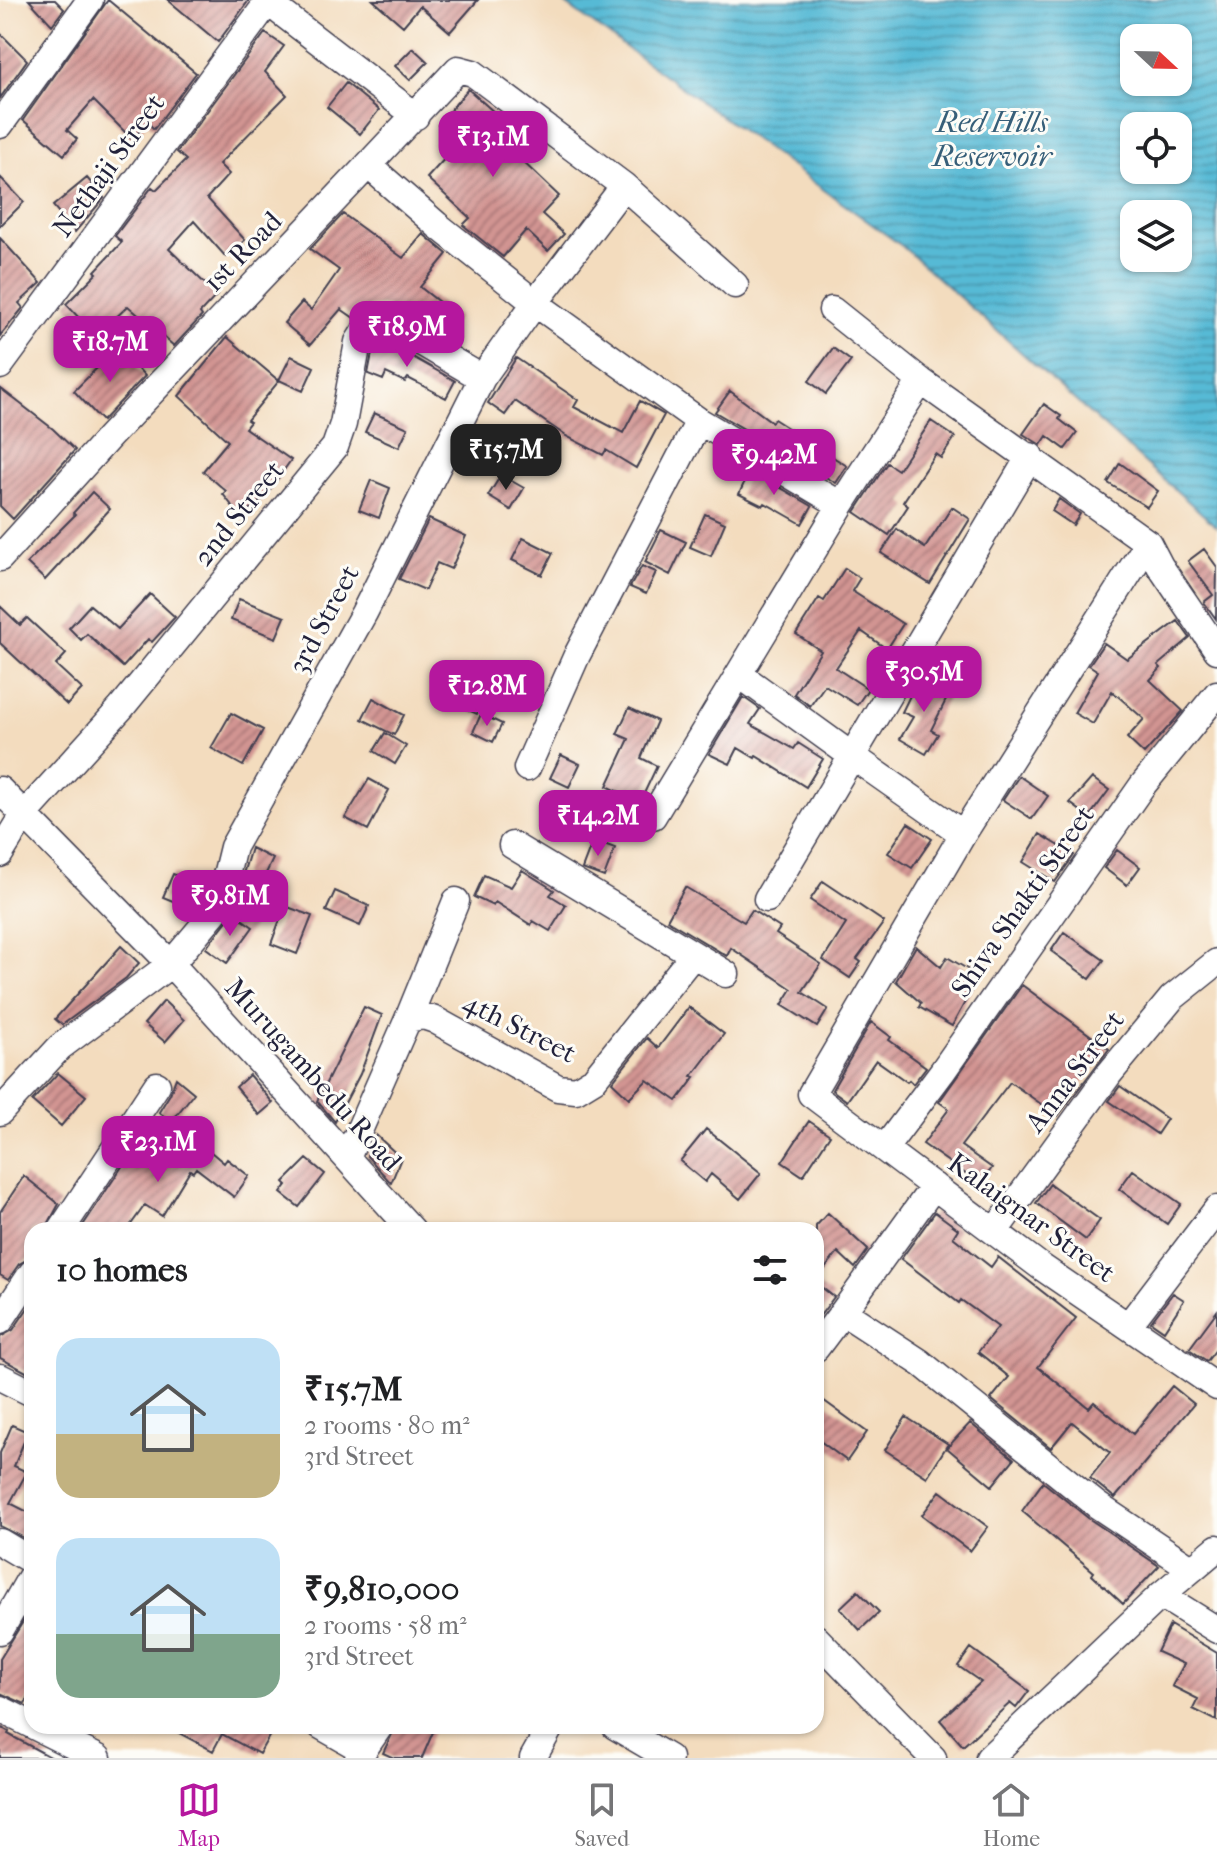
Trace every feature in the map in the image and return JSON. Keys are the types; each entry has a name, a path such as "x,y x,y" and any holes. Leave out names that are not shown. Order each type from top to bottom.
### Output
{"street":[{"path":"0,125 90,0"},
{"path":"266,1 416,116"},
{"name":"Nethaji Street","path":"0,366 266,1"},
{"name":"1st Road","path":"0,558 110,436 458,69 466,69 624,186"},
{"path":"368,165 535,303 699,421 841,505"},
{"path":"624,186 735,285"},
{"name":"3rd Street","path":"0,1112 60,1047 171,964 218,908 233,847 364,613 482,378 624,186"},
{"path":"832,310 921,381 1148,543 1217,650"},
{"name":"2nd Street","path":"24,815 121,708 335,447 343,424 358,342 368,326 377,321 390,324 482,378"},
{"path":"653,816 841,505 921,381"},
{"path":"527,768 577,655 699,421"},
{"path":"767,899 1030,456"},
{"path":"740,675 963,834 1148,543"},
{"name":"Shiva Shakti Street","path":"885,1148 942,1072 1142,786 1217,694"},
{"name":"Murugambedu Road","path":"0,790 171,964 347,1158 399,1222"},
{"path":"0,854 24,815"},
{"name":"Kalaignar Street","path":"963,834 811,1094 1040,1266 1217,1387"},
{"path":"512,845 726,974"},
{"path":"347,1158 456,901"},
{"name":"4th Street","path":"408,1019 423,1016 435,1020 558,1088 576,1090 594,1079 693,955"},
{"name":"Anna Street","path":"995,1231 1109,1074 1172,998 1217,962"},
{"path":"66,1222 157,1085"},
{"path":"824,1337 934,1186"},
{"path":"1128,1326 1217,1209"},
{"path":"0,1321 24,1285"},
{"path":"843,1312 921,1363 1097,1505 1191,1568"},
{"path":"0,1377 24,1389"},
{"path":"0,1542 24,1556"},
{"path":"989,1758 1161,1595 1217,1548"},
{"path":"0,1631 24,1589"},
{"path":"1161,1595 1217,1630"},
{"path":"824,1646 933,1758"},
{"path":"0,1709 24,1721"},
{"path":"49,1734 98,1758"},
{"path":"332,1734 361,1754 375,1734"},
{"path":"533,1758 546,1734"},
{"path":"628,1734 669,1758"}],"water":[{"name":"Red Hills Reservoir","path":"560,0 1217,0 1217,527 902,246"}],"building":[{"path":"29,0 55,0 64,9 52,25"},
{"path":"108,0 196,73 154,129 148,123 132,139 93,100 67,130 77,139 64,155 23,120"},
{"path":"168,0 249,0 218,42"},
{"path":"373,0 478,0 450,32 420,6 403,26"},
{"path":"0,33 27,60 0,98"},
{"path":"265,33 284,46 265,72 287,95 219,164 229,174 207,198 245,240 226,257 194,221 169,249 217,295 174,346 128,306 96,336 66,304 122,242 115,236 152,187 156,190 186,160 177,152"},
{"path":"413,48 428,62 410,80 395,66"},
{"path":"346,83 379,110 360,134 327,107"},
{"path":"468,89 532,146 520,159 559,196 542,214 564,234 548,251 526,230 503,257 463,225 470,218 427,178 458,144 438,125"},
{"path":"0,177 24,202 0,226"},
{"path":"87,178 104,198 75,232 53,206"},
{"path":"343,214 403,258 423,234 447,254 420,287 458,317 443,336 398,310 381,305 369,307 354,318 341,309 310,345 284,323 302,302 311,310 339,270 310,249"},
{"path":"0,238 41,283 19,303 23,308 0,336"},
{"path":"227,337 279,381 247,420 250,422 245,428 291,460 264,498 241,517 223,494 226,491 203,471 228,441 179,396"},
{"path":"379,338 455,381 446,398 408,378 405,382 386,373 383,380 368,374 373,348"},
{"path":"118,347 145,376 102,421 74,391"},
{"path":"833,348 851,361 826,394 809,381"},
{"path":"291,356 314,367 303,391 279,380"},
{"path":"516,358 578,400 574,407 623,433 640,401 664,415 636,468 606,450 603,455 566,436 515,401 505,415 488,403"},
{"path":"0,388 75,450 13,519 0,506"},
{"path":"730,391 772,422 774,419 847,466 836,483 715,412"},
{"path":"1044,404 1077,433 1065,449 1047,436 1041,445 1023,434"},
{"path":"374,413 408,428 399,447 365,432"},
{"path":"931,421 955,437 941,458 935,454 903,502 908,506 889,535 855,512 887,463 898,470"},
{"path":"1120,463 1158,491 1147,507 1108,483"},
{"path":"750,470 812,506 802,524 765,503 763,506 739,494"},
{"path":"501,475 524,488 511,510 488,496"},
{"path":"371,480 390,488 379,518 359,510"},
{"path":"92,492 110,509 45,580 27,563 75,515 73,513"},
{"path":"1059,499 1080,514 1073,525 1052,511"},
{"path":"952,507 970,519 930,584 881,553 897,529 925,548"},
{"path":"705,514 725,523 711,556 690,547"},
{"path":"429,519 466,536 451,569 437,563 425,590 399,579"},
{"path":"661,530 686,542 670,575 645,562"},
{"path":"523,538 553,553 542,575 512,560"},
{"path":"1204,549 1217,567 1216,619 1204,602 1213,595 1188,561"},
{"path":"642,566 656,572 646,594 630,587"},
{"path":"845,568 860,578 852,591 903,624 887,649 861,631 836,668 868,689 857,705 825,685 810,706 794,694 821,651 796,634 819,598 824,601"},
{"path":"150,594 175,617 152,642 148,639 123,667 87,634 81,640 69,628 90,605 118,629"},
{"path":"239,599 285,617 276,638 231,620"},
{"path":"0,606 20,625 27,618 66,654 56,665 82,689 67,705 0,643"},
{"path":"1178,621 1190,638 1158,665 1161,668 1150,680 1183,711 1144,754 1127,738 1144,719 1112,691 1093,724 1074,713 1098,671 1089,665 1104,643 1127,659"},
{"path":"462,667 493,681 477,714 446,700"},
{"path":"919,677 950,692 931,730 938,734 926,754 900,739 913,717 902,712"},
{"path":"743,697 760,709 750,724 794,749 798,743 823,759 806,787 738,748 730,764 709,754"},
{"path":"373,698 404,715 394,735 362,719"},
{"path":"629,708 657,721 641,758 657,766 640,802 607,786 629,739 617,734"},
{"path":"231,713 263,730 243,766 211,748"},
{"path":"481,714 502,724 493,742 473,732"},
{"path":"385,733 406,746 395,764 374,751"},
{"path":"561,755 580,764 569,787 550,778"},
{"path":"1019,776 1048,796 1032,819 1003,800"},
{"path":"1092,778 1109,790 1089,817 1070,803"},
{"path":"369,779 389,790 368,830 345,818"},
{"path":"908,823 932,839 912,868 888,853"},
{"path":"1040,834 1074,855 1055,882 1023,862"},
{"path":"593,840 615,848 604,877 582,869"},
{"path":"251,848 273,859 257,892 240,884"},
{"path":"1117,850 1140,867 1127,885 1104,868"},
{"path":"522,870 554,890 550,895 566,905 550,931 533,921 531,925 495,902 493,906 474,897 484,875 511,887"},
{"path":"173,874 189,880 205,892 203,901 195,910 163,897"},
{"path":"823,881 884,922 857,959 861,962 850,978 823,960 846,924 810,900"},
{"path":"685,887 744,922 752,910 780,928 776,934 821,964 802,992 828,1009 817,1027 782,1005 792,989 731,948 727,956 667,920"},
{"path":"335,891 369,906 360,926 326,911"},
{"path":"285,906 312,916 297,954 271,944"},
{"path":"233,913 253,927 227,963 206,948"},
{"path":"1064,932 1104,960 1090,979 1051,951"},
{"path":"121,946 139,963 126,978 62,1025 55,1019"},
{"path":"916,946 941,967 947,957 979,976 952,1026 919,1007 921,1003 896,981"},
{"path":"1022,985 1109,1049 1058,1116 1010,1082 961,1146 992,1168 980,1184 923,1144 949,1109 939,1102"},
{"path":"164,1001 184,1020 165,1042 144,1024"},
{"path":"364,1007 382,1015 360,1074 335,1122 317,1101"},
{"path":"689,1007 724,1034 677,1101 647,1080 629,1098 612,1082 647,1038 658,1048"},
{"path":"871,1022 891,1037 889,1040 926,1067 913,1084 876,1060 847,1101 832,1090"},
{"path":"58,1073 86,1096 61,1126 32,1101"},
{"path":"249,1075 273,1103 259,1115 236,1087"},
{"path":"176,1078 194,1093 171,1122 159,1112"},
{"path":"1120,1086 1167,1119 1157,1134 1109,1101"},
{"path":"809,1121 830,1135 803,1176 782,1162"},
{"path":"706,1129 761,1173 740,1199 711,1174 705,1182 680,1161"},
{"path":"191,1135 224,1163 227,1159 249,1176 234,1197 196,1168 193,1172 190,1170 162,1216 145,1205 133,1222 85,1222 137,1144 166,1164"},
{"path":"376,1135 401,1158 391,1183 367,1156"},
{"path":"307,1159 325,1174 299,1207 281,1193 287,1185 284,1182"},
{"path":"1133,1170 1181,1204 1167,1224 1119,1189"},
{"path":"24,1176 59,1204 49,1222 24,1222 24,1261 8,1280 0,1275 0,1212"},
{"path":"1050,1184 1100,1220 1086,1240 1036,1203"},
{"path":"935,1212 958,1229 953,1237 991,1267 998,1257 1076,1318 1038,1367 1089,1408 1094,1402 1133,1434 1172,1386 1194,1404 1115,1498 1090,1478 1110,1453 1072,1422 1051,1448 991,1399 1009,1377 978,1352 998,1327 961,1300 959,1303 901,1259"},
{"path":"828,1213 868,1250 855,1268 838,1252 824,1270 824,1222 820,1222"},
{"path":"824,1289 834,1297 824,1310"},
{"path":"1173,1293 1184,1300 1164,1331 1151,1322"},
{"path":"1217,1311 1217,1348 1207,1361 1189,1349"},
{"path":"24,1314 24,1371 0,1358 0,1337 13,1330"},
{"path":"824,1401 867,1432 847,1461 824,1444"},
{"path":"906,1417 948,1444 927,1477 885,1450"},
{"path":"970,1423 1014,1459 992,1486 947,1448"},
{"path":"12,1425 24,1430 24,1442 14,1466 24,1471 24,1477 10,1503 24,1510 24,1538 0,1526 0,1453"},
{"path":"1043,1482 1088,1518 1159,1566 1123,1604 1092,1575 1094,1572 1022,1511"},
{"path":"940,1491 988,1527 970,1551 922,1515"},
{"path":"858,1591 879,1612 860,1630 840,1608"},
{"path":"24,1620 24,1704 0,1693 0,1659"},
{"path":"1170,1625 1217,1653 1217,1721 1193,1709 1198,1699 1172,1686 1184,1664 1157,1652"},
{"path":"971,1648 1029,1691 1016,1708 1010,1703 963,1746 940,1720 981,1682 958,1666"},
{"path":"0,1727 8,1734 52,1758 0,1758"},
{"path":"181,1734 222,1734 213,1751"},
{"path":"222,1734 270,1734 259,1754"},
{"path":"392,1734 432,1734 422,1758 394,1758 383,1753"}]}
